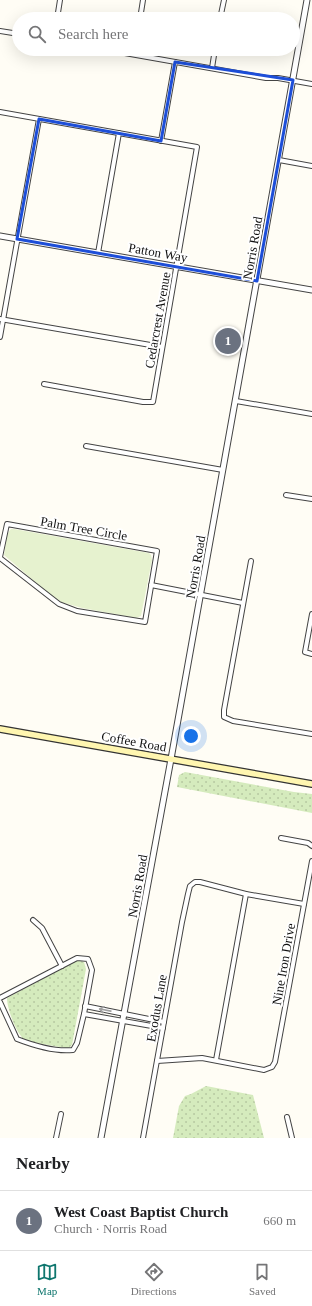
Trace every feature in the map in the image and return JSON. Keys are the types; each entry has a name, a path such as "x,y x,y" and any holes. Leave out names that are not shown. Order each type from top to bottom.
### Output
{"main road":[{"name":"Coffee Road","path":"0,729 312,784"}],"street":[{"path":"58,12 60,0"},
{"path":"141,12 143,0"},
{"path":"221,12 224,0"},
{"name":"Norris Road","path":"300,46 309,3"},
{"path":"0,31 12,33"},
{"path":"144,56 266,78 278,78 312,84"},
{"path":"212,68 214,56"},
{"name":"Norris Road","path":"101,1138 298,56"},
{"path":"0,112 161,141 175,62"},
{"path":"0,337 2,319 39,119"},
{"path":"98,253 119,133"},
{"name":"Cedarcrest Avenue","path":"44,384 143,402 153,402 197,147 161,141"},
{"path":"279,160 312,166"},
{"name":"Patton Way","path":"0,236 312,290"},
{"path":"2,319 162,347"},
{"path":"236,401 312,414"},
{"path":"86,446 223,470"},
{"path":"286,495 312,499"},
{"name":"Palm Tree Circle","path":"8,524 157,551 151,585 145,622 77,611 59,604 0,557 8,524"},
{"path":"251,561 224,717 232,720 312,734"},
{"path":"151,585 243,603"},
{"path":"312,614 305,652 312,654"},
{"path":"281,838 308,843 312,846"},
{"name":"Nine Iron Drive","path":"216,1060 264,1070 270,1068 275,1062 312,861"},
{"name":"Exodus Lane","path":"143,1138 162,1028 190,886 195,882 200,882 246,894"},
{"path":"156,1061 197,1058 216,1060 246,894 304,904"},
{"path":"33,920 42,928 62,966"},
{"path":"0,998 77,958 88,959 92,970 84,1014 77,1043 73,1050 63,1051 30,1044 17,1039 0,1002"},
{"path":"85,1006 164,1022"},
{"path":"84,1014 162,1028"},
{"path":"56,1138 61,1114"},
{"path":"287,1117 292,1138"}],"highlighted area":[{"path":"175,62 293,80 257,281 17,239 39,119 161,141"}],"green space":[{"path":"11,529 149,553 152,560 141,616 136,618 82,608 61,602 50,595 4,555 7,534"},
{"path":"185,772 312,794 312,813 177,787 179,775"},
{"path":"78,960 84,962 86,969 72,1045 69,1048 65,1048 26,1041 19,1034 13,1022 7,1003 7,998"},
{"path":"206,1086 253,1095 264,1138 173,1138 179,1106 185,1096"}],"place":[{"name":"West Coast Baptist Church","path":"228,341"}]}
